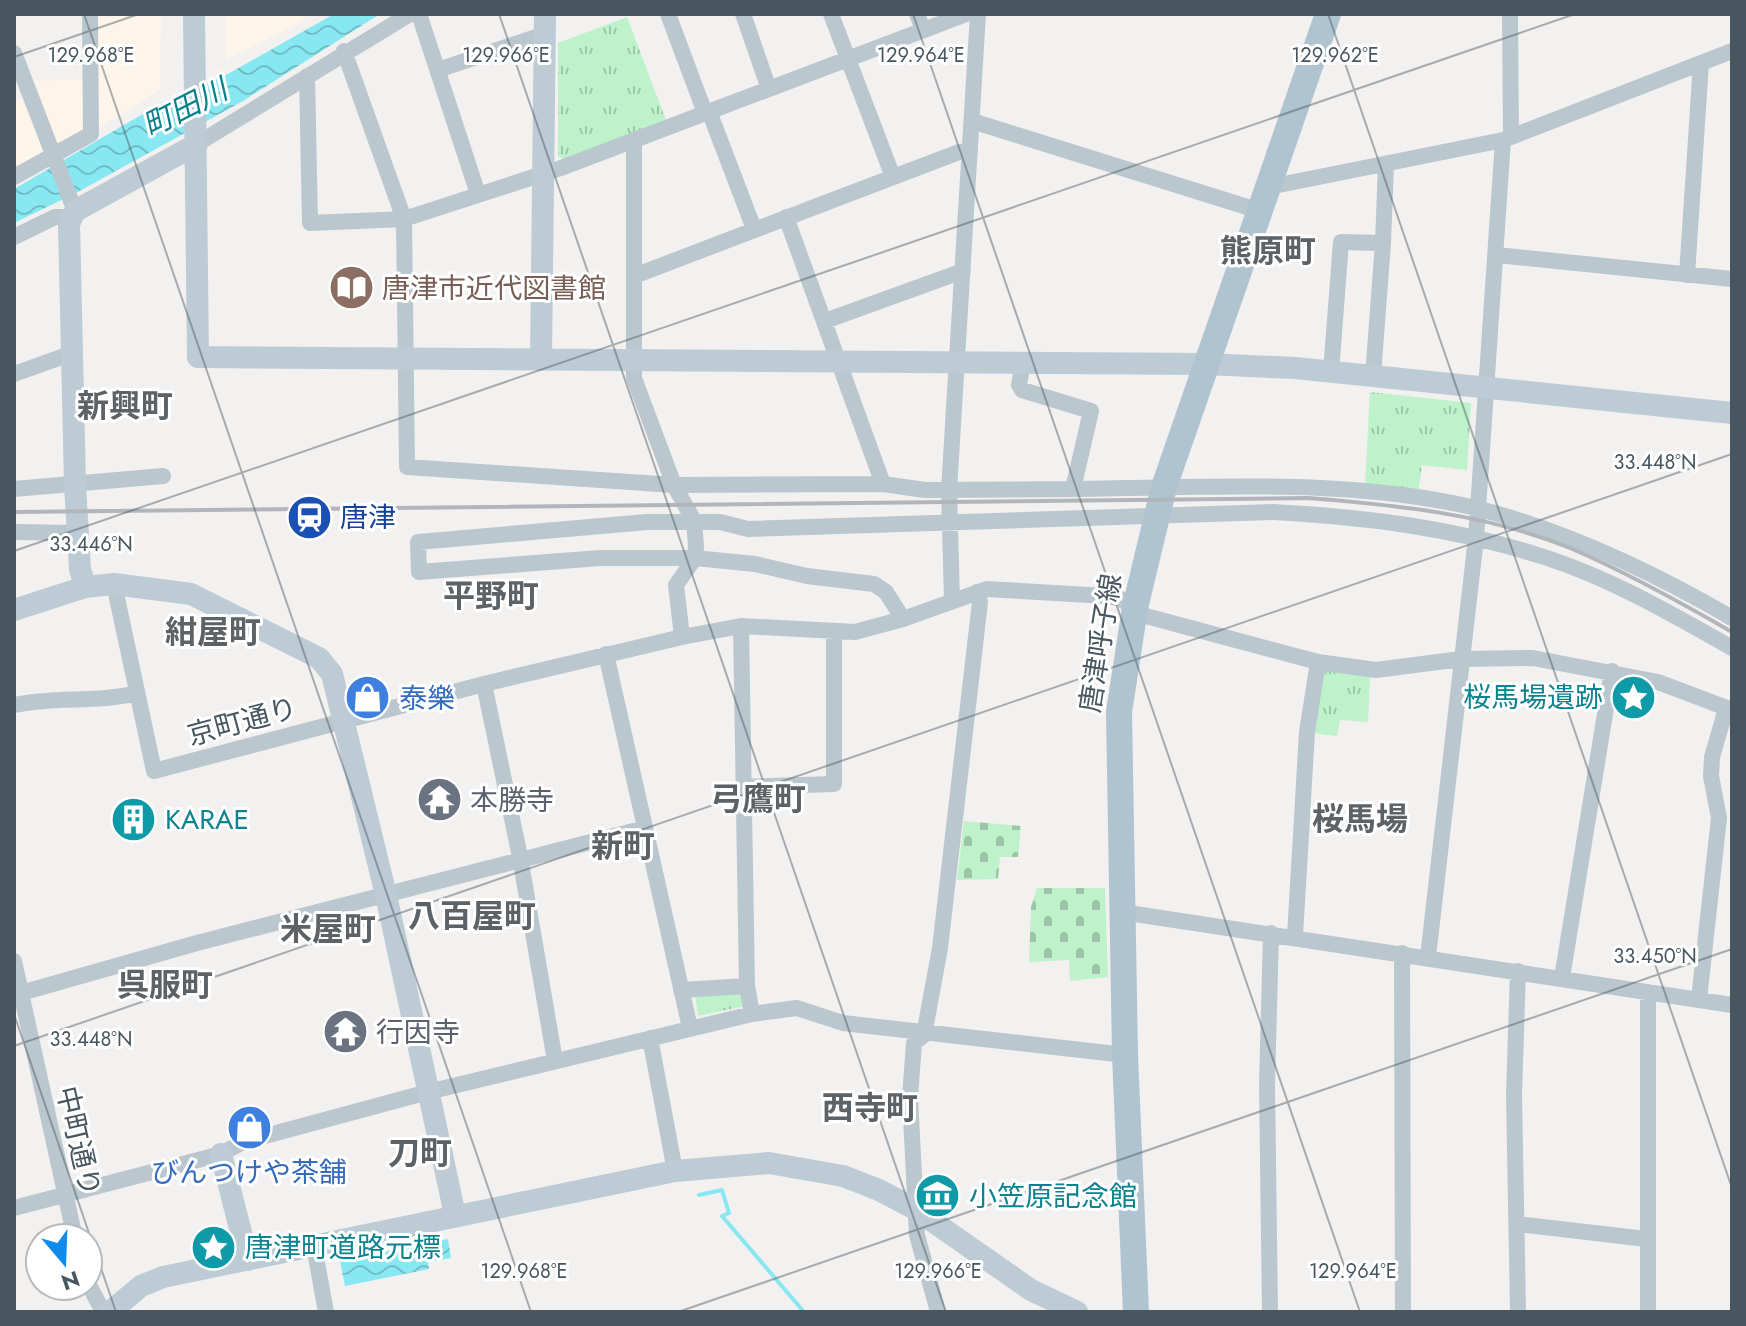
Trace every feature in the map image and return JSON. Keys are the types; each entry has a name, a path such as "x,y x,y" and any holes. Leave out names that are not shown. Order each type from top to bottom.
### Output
{"main road":[{"name":"唐津呼子線","path":"1136,1312 1125,1055 1119,712 1135,608 1164,487 1328,14"}],"street":[{"path":"14,177 91,134 90,14"},
{"path":"194,14 198,357 1206,364 1331,372 1732,413"},
{"path":"14,237 73,211 410,14"},
{"path":"419,14 478,194"},
{"path":"668,14 754,229"},
{"path":"743,14 769,89"},
{"path":"831,14 893,177"},
{"path":"307,76 310,223 404,219 634,140 769,89 847,59 920,22 966,14"},
{"path":"952,601 949,490 978,14"},
{"path":"1428,957 1476,538 1507,138 1510,14"},
{"path":"438,70 545,24 541,360"},
{"path":"344,51 404,219 407,467 674,485 883,484 949,490 1302,486 1418,497 1476,509 1597,548 1660,576 1732,618"},
{"path":"1269,187 1507,138 1732,51"},
{"path":"14,53 73,211 70,354 78,533 85,587"},
{"path":"1687,275 1701,63"},
{"path":"972,121 1260,211"},
{"path":"634,140 632,361 634,378 674,485 694,521 695,558 676,585 682,637"},
{"path":"634,276 959,152 970,151"},
{"path":"1373,376 1386,165"},
{"path":"786,217 883,484"},
{"path":"1331,372 1341,242 1383,243"},
{"path":"1497,255 1732,279"},
{"path":"825,321 963,271"},
{"path":"14,374 70,354"},
{"path":"1023,362 1019,385 1022,390 1091,411 1073,489"},
{"path":"14,489 163,476"},
{"path":"903,619 886,592 874,584 807,576 755,564 695,558 600,558 419,572 418,542 694,521 720,522 748,529 1273,512 1343,515 1416,525 1547,558 1614,586 1732,648"},
{"path":"14,532 78,533"},
{"path":"14,705 43,699 114,698 137,693 114,584"},
{"path":"14,610 85,587 114,584 191,594 319,658 332,674 386,895 455,1215"},
{"name":"京町通り","path":"137,693 154,771 484,684 682,637 741,626 855,632 903,619 987,589 1121,599 1142,615 1318,662 1376,670 1461,659 1533,658 1658,682 1729,710"},
{"path":"938,1312 917,1235 910,1097 914,1043 924,1035 940,948 980,602 977,592"},
{"path":"741,626 747,986 752,1014"},
{"path":"743,787 834,784 834,632"},
{"path":"606,654 690,1028"},
{"path":"1295,936 1307,732 1318,662"},
{"path":"1562,978 1612,671"},
{"path":"484,684 520,857 555,1061"},
{"path":"1699,999 1719,818 1711,776 1712,757 1729,710"},
{"path":"17,994 520,857 645,828"},
{"path":"1122,912 1732,1005"},
{"path":"1270,1312 1267,1084 1271,933"},
{"path":"1402,953 1403,1312"},
{"name":"中町通り","path":"14,961 17,994 71,1222"},
{"path":"1518,971 1514,1094 1518,1312"},
{"path":"681,990 747,986"},
{"path":"1648,992 1648,1312"},
{"path":"14,1208 221,1154 243,1142 428,1092 752,1014 797,1008 843,1023 924,1035 1125,1055"},
{"path":"650,1038 675,1171"},
{"path":"221,1154 248,1260"},
{"path":"110,1312 141,1286 163,1277 675,1171 739,1163 803,1167 867,1185 915,1209 1031,1290 1077,1312"},
{"path":"1518,1224 1646,1239"},
{"path":"314,1246 326,1312"}],"shaded area":[{"path":"95,14 161,14 160,90 102,126 14,173 14,101 33,94 31,81 96,79"},
{"path":"225,14 304,14 303,21 226,60"}],"green space":[{"path":"627,17 666,120 563,159 558,156 558,43"},
{"path":"1370,392 1471,403 1467,470 1422,465 1418,493 1365,484"},
{"path":"1329,670 1370,676 1368,722 1340,720 1337,736 1312,733 1322,674"},
{"path":"964,821 1021,826 1018,857 1000,857 998,879 957,880"},
{"path":"1037,888 1105,888 1108,977 1070,981 1069,960 1029,962 1031,907"},
{"path":"742,993 745,1006 698,1016 695,994"}],"water":[{"name":"町田川","path":"334,14 380,14 243,101 76,193 14,223 14,189 160,104 226,75"},
{"path":"448,1239 451,1258 428,1262 429,1269 345,1286 340,1261"}],"waterway":[{"path":"699,1195 722,1190 729,1213 722,1216 804,1312"}],"railway":[{"path":"14,512 1308,498 1441,513 1539,536 1612,567 1732,632"}],"place":[{"name":"唐津市近代図書館","path":"351,288"},
{"name":"唐津","path":"309,517"},
{"name":"桜馬場遺跡","path":"1634,697"},
{"name":"泰樂","path":"368,698"},
{"name":"本勝寺","path":"439,800"},
{"name":"KARAE","path":"134,819"},
{"name":"行因寺","path":"345,1032"},
{"name":"びんつけや茶舗","path":"249,1127"},
{"name":"小笠原記念館","path":"938,1196"},
{"name":"唐津町道路元標","path":"214,1247"}],"district":[{"name":"熊原町","path":"1268,251"},
{"name":"新興町","path":"125,406"},
{"name":"平野町","path":"491,596"},
{"name":"紺屋町","path":"213,632"},
{"name":"弓鷹町","path":"758,799"},
{"name":"桜馬場","path":"1360,819"},
{"name":"新町","path":"623,846"},
{"name":"八百屋町","path":"472,916"},
{"name":"米屋町","path":"328,929"},
{"name":"呉服町","path":"165,985"},
{"name":"西寺町","path":"870,1108"},
{"name":"刀町","path":"420,1153"}]}
